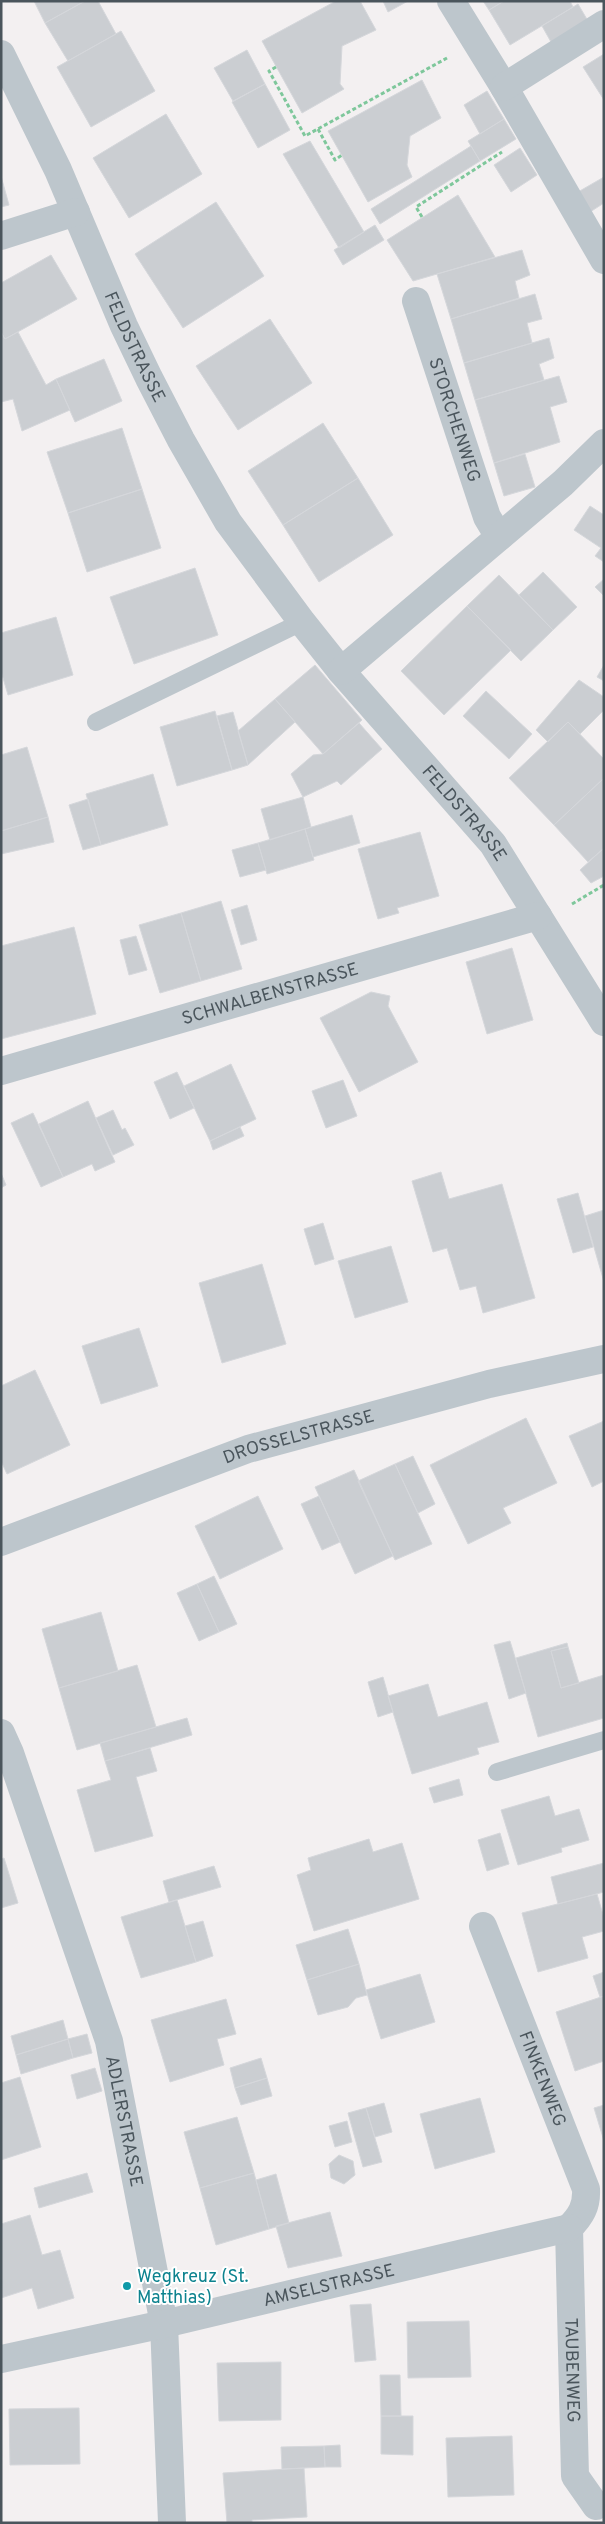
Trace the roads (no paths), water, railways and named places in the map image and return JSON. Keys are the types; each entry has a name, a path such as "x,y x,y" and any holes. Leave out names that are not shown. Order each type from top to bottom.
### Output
{"street":[{"path":"451,1 504,87 604,260"},
{"path":"504,87 604,24"},
{"name":"FELDSTRASSE","path":"1,54 34,119 124,326 181,440 228,522 341,671 474,820 493,844 604,1022"},
{"path":"1,236 76,212"},
{"name":"STORCHENWEG","path":"416,301 487,517 499,537"},
{"path":"341,671 563,483 604,443"},
{"name":"SCHWALBENSTRASSE","path":"1,1071 538,916"},
{"name":"DROSSELSTRASSE","path":"1,1542 248,1449 489,1384 604,1359"},
{"name":"ADLERSTRASSE","path":"1,1733 10,1753 109,2041 164,2324 172,2523"},
{"name":"FINKENWEG","path":"483,1926 586,2189 584,2208 580,2217 569,2228"},
{"name":"AMSELSTRASSE","path":"1,2359 164,2324 569,2228"},
{"name":"TAUBENWEG","path":"569,2228 575,2476 596,2506"}],"lane":[{"path":"96,722 302,622"},
{"path":"497,1772 604,1740"}],"place":[{"name":"Wegkreuz (St. Matthias)","path":"127,2286"}]}
